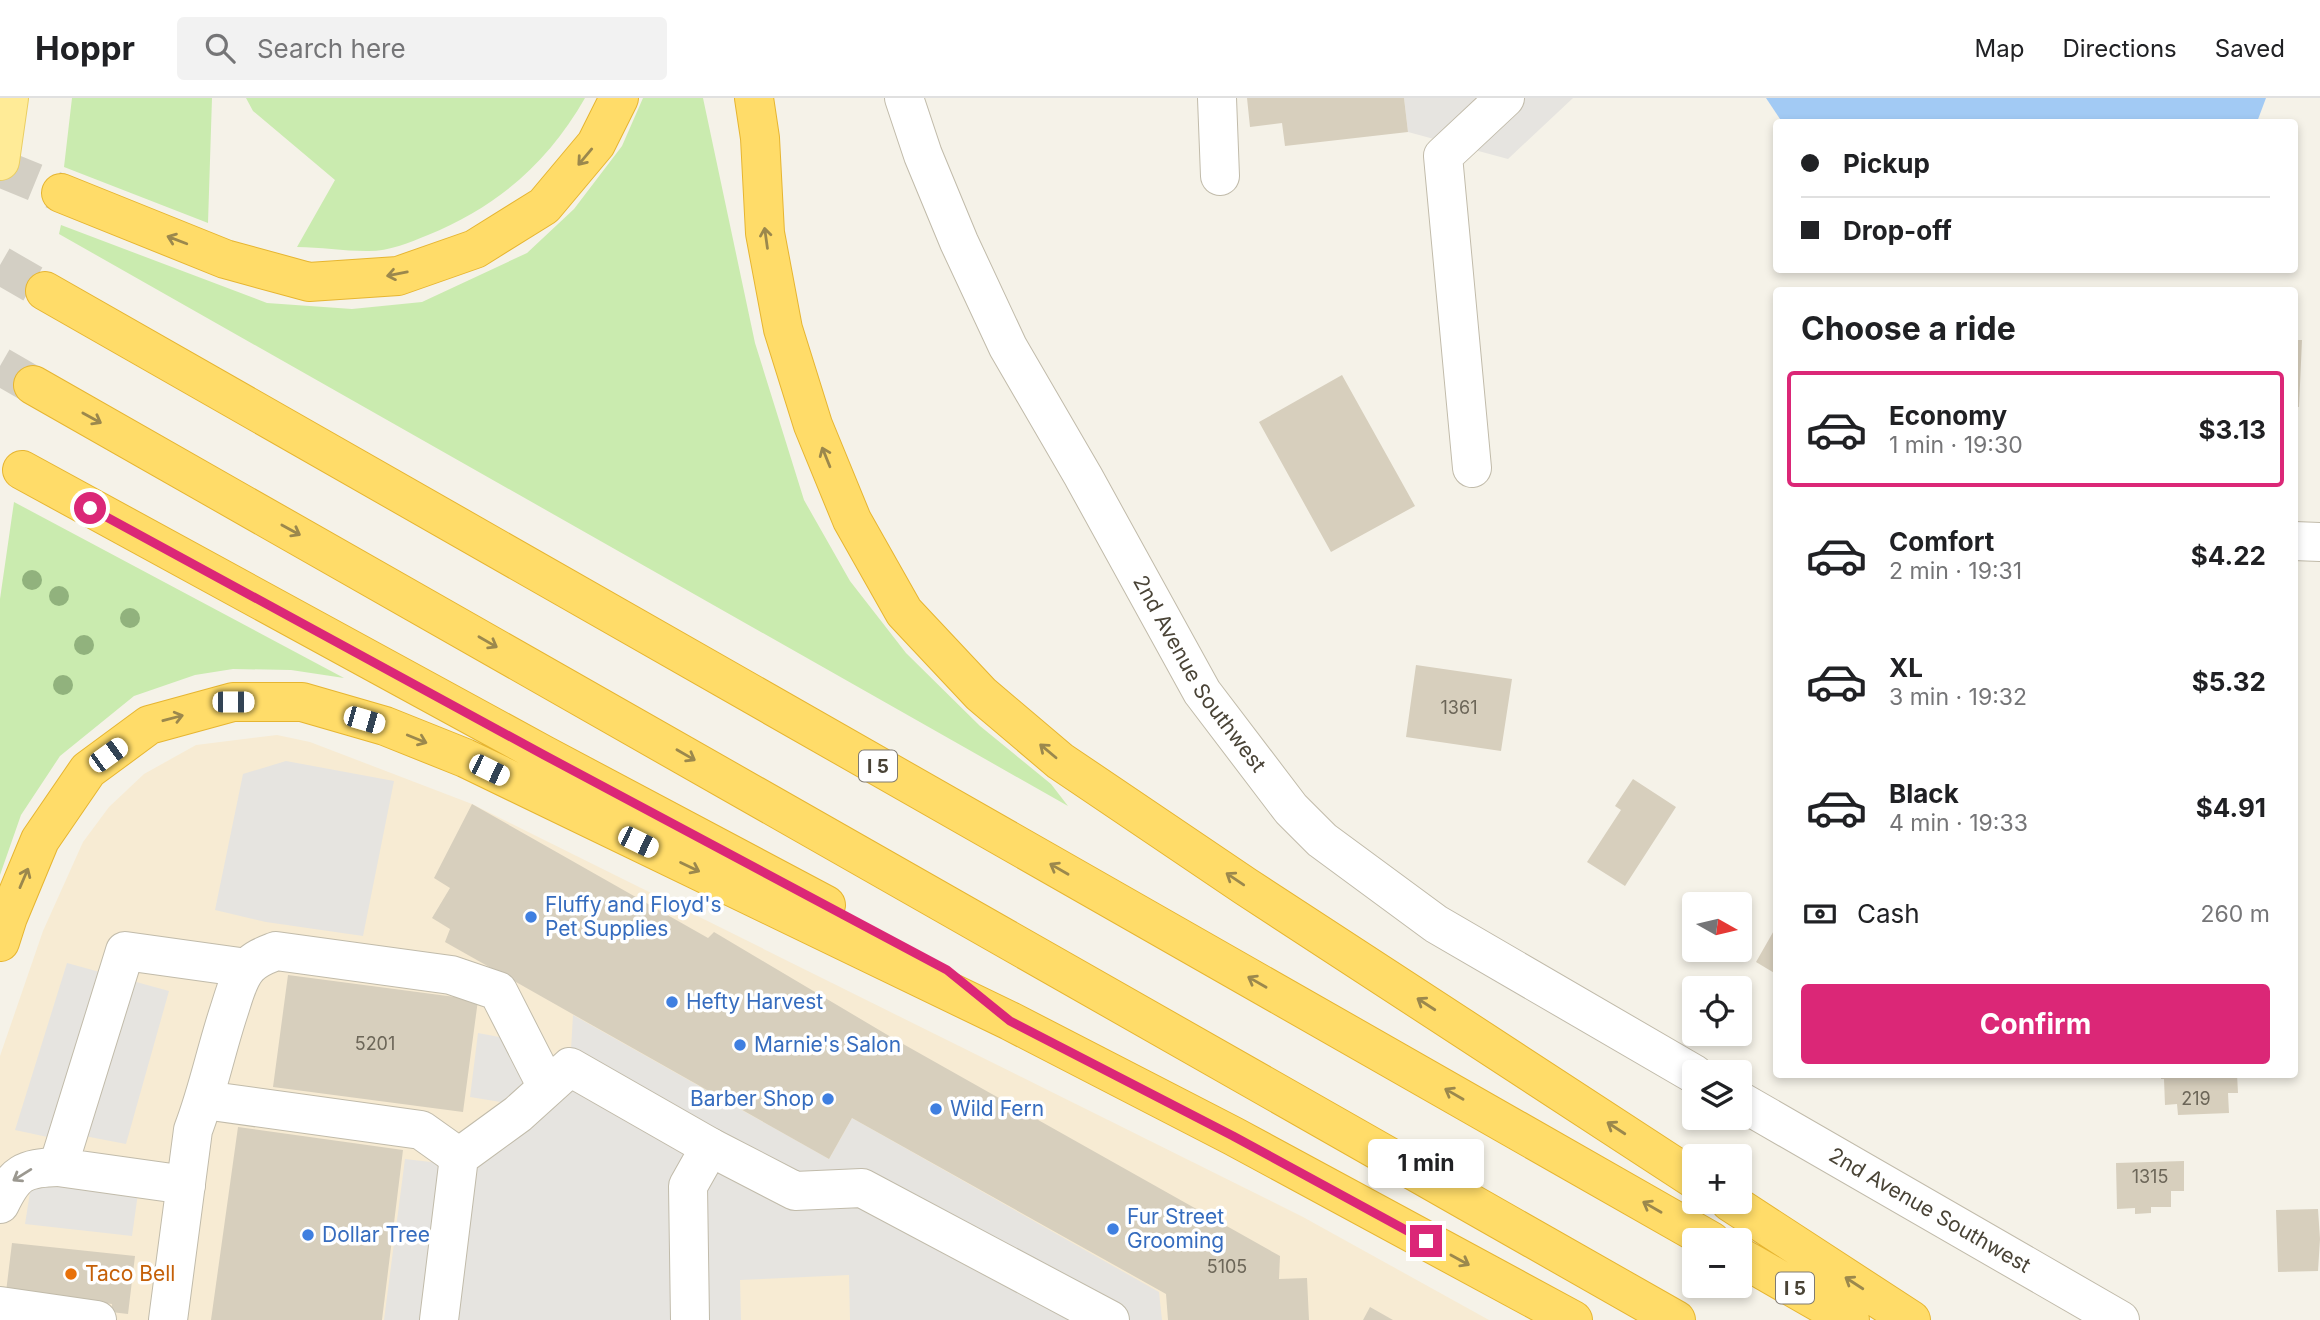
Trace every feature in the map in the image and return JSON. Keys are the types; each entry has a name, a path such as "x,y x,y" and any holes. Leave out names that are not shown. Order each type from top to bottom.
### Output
{"highway":[{"path":"61,193 225,259 309,282 398,276 475,249 544,206 596,144 619,98"},
{"path":"754,98 760,138 765,233 783,329 813,425 852,520 904,612 981,694 1060,761 1245,886 1682,1171"},
{"name":"I 5","path":"45,291 1688,1228"},
{"path":"33,385 1675,1320"},
{"path":"22,470 544,755 947,970 1010,1021"},
{"path":"0,942 40,840 88,770 149,724 233,702 302,702 385,726 465,758 1010,1021 1233,1136 1573,1320"},
{"path":"1748,1214 1911,1320"},
{"name":"I 5","path":"1752,1264 1850,1320"}],"main road":[{"path":"0,161 9,98"}],"street":[{"name":"2nd Avenue Southwest","path":"904,98 923,155 959,242 1008,347 1083,476 1202,692 1291,809 1322,840 1436,924 1682,1067"},
{"path":"1217,98 1220,176"},
{"path":"1472,468 1443,156 1505,98"},
{"path":"2298,541 2320,542"},
{"path":"58,1167 125,951 247,968"},
{"path":"168,1320 193,1130 238,985 247,968 257,958 276,951 451,975 498,992 547,1087"},
{"path":"439,1320 458,1157 518,1114 570,1067 795,1191 862,1188 1110,1320"},
{"path":"204,1100 421,1130 458,1157"},
{"name":"2nd Avenue Southwest","path":"1752,1108 2120,1320"},
{"path":"690,1320 688,1186 710,1146"},
{"path":"0,1204 11,1182 34,1167 58,1167 186,1185"},
{"path":"0,1306 97,1320"}],"shaded area":[{"path":"1404,98 1573,98 1508,159 1408,132"},
{"path":"277,735 310,742 472,804 1303,1217 1489,1320 0,1320 0,1056 43,931 83,842 109,807 144,774 196,745"},
{"path":"286,761 394,781 363,936 266,922 215,910 243,774"},
{"path":"67,963 169,991 126,1144 69,1133 66,1141 15,1130"},
{"path":"573,1015 829,1159 852,1118 1159,1292 1162,1320 850,1320 849,1275 740,1280 741,1320 384,1320 405,1159 457,1165 525,1106 470,1097 478,1033 521,1041 570,1067"},
{"path":"34,1167 140,1179 132,1236 25,1224"}],"green space":[{"path":"72,98 212,98 208,223 64,167"},
{"path":"246,98 585,98 555,143 537,163 498,196 453,224 421,238 389,248 366,251 297,247 335,180 253,111"},
{"path":"643,98 703,98 755,343 804,500 850,581 906,653 980,726 1051,784 1068,806 59,234 61,225 267,303 352,309 422,302 527,253 574,209 622,146"},
{"path":"14,502 344,678 291,670 233,669 195,675 134,696 60,756 21,815 0,875 0,599"}],"water":[{"path":"1766,98 2266,98 2258,119 1780,119"}],"building":[{"path":"1247,98 1404,98 1408,132 1285,146 1282,123 1250,127"},
{"path":"2298,340 2302,340 2299,407"},
{"path":"1342,375 1415,506 1331,552 1259,422"},
{"path":"1416,665 1512,679 1501,751 1406,737"},
{"path":"1633,779 1676,807 1625,886 1587,862 1621,810 1615,806"},
{"path":"472,804 708,938 714,932 896,1040 1280,1256 1279,1279 1307,1278 1309,1320 1168,1320 1166,1294 852,1118 829,1159 445,942 450,929 432,918 450,888 434,878"},
{"path":"1773,932 1773,972 1756,962"},
{"path":"288,975 478,1000 463,1112 273,1087"},
{"path":"2237,1078 2238,1093 2228,1093 2229,1113 2178,1115 2177,1104 2165,1105 2164,1079 2161,1079"},
{"name":"Dollar Tree","path":"238,1127 403,1150 382,1320 211,1320"},
{"path":"2184,1161 2184,1191 2171,1191 2171,1207 2151,1207 2151,1213 2135,1214 2135,1208 2117,1209 2116,1163"},
{"path":"2318,1209 2318,1271 2278,1272 2276,1210"},
{"name":"Taco Bell","path":"12,1243 135,1256 128,1314 111,1312 112,1304 6,1292"},
{"path":"1370,1307 1393,1320 1363,1320"}],"tunnel":[{"path":"0,168 61,193"},
{"path":"0,265 45,291"},
{"path":"0,366 33,385"}],"place":[{"name":"Fluffy and Floyd's Pet Supplies","path":"531,917"},
{"name":"Hefty Harvest","path":"672,1002"},
{"name":"Marnie's Salon","path":"740,1045"},
{"name":"Barber Shop","path":"828,1099"},
{"name":"Wild Fern","path":"936,1109"},
{"name":"Fur Street Grooming","path":"1113,1229"},
{"name":"Dollar Tree","path":"308,1235"},
{"name":"Taco Bell","path":"71,1274"}],"route":[{"path":"90,508 947,970 1010,1021 1233,1136 1426,1241"}]}
